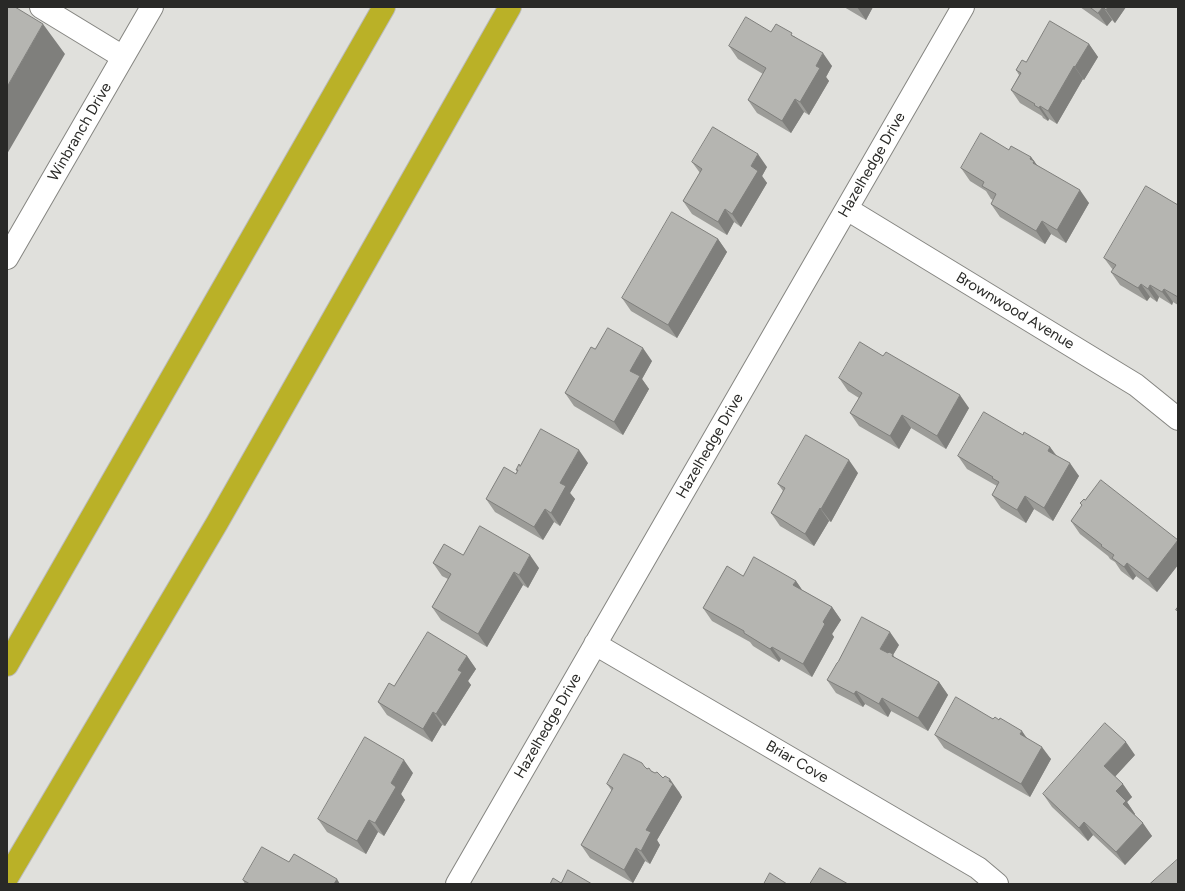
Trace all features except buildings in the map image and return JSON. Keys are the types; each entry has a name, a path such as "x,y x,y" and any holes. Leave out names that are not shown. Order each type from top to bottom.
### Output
{"highway":[{"path":"7,665 384,7"},
{"path":"7,878 217,523 510,7"}],"street":[{"path":"41,7 123,57"},
{"name":"Winbranch Drive","path":"7,258 152,7"},
{"name":"Hazelhedge Drive","path":"457,884 963,7"},
{"name":"Brownwood Avenue","path":"847,208 1136,385 1178,419"},
{"name":"Briar Cove","path":"595,644 978,868 997,884"}]}
